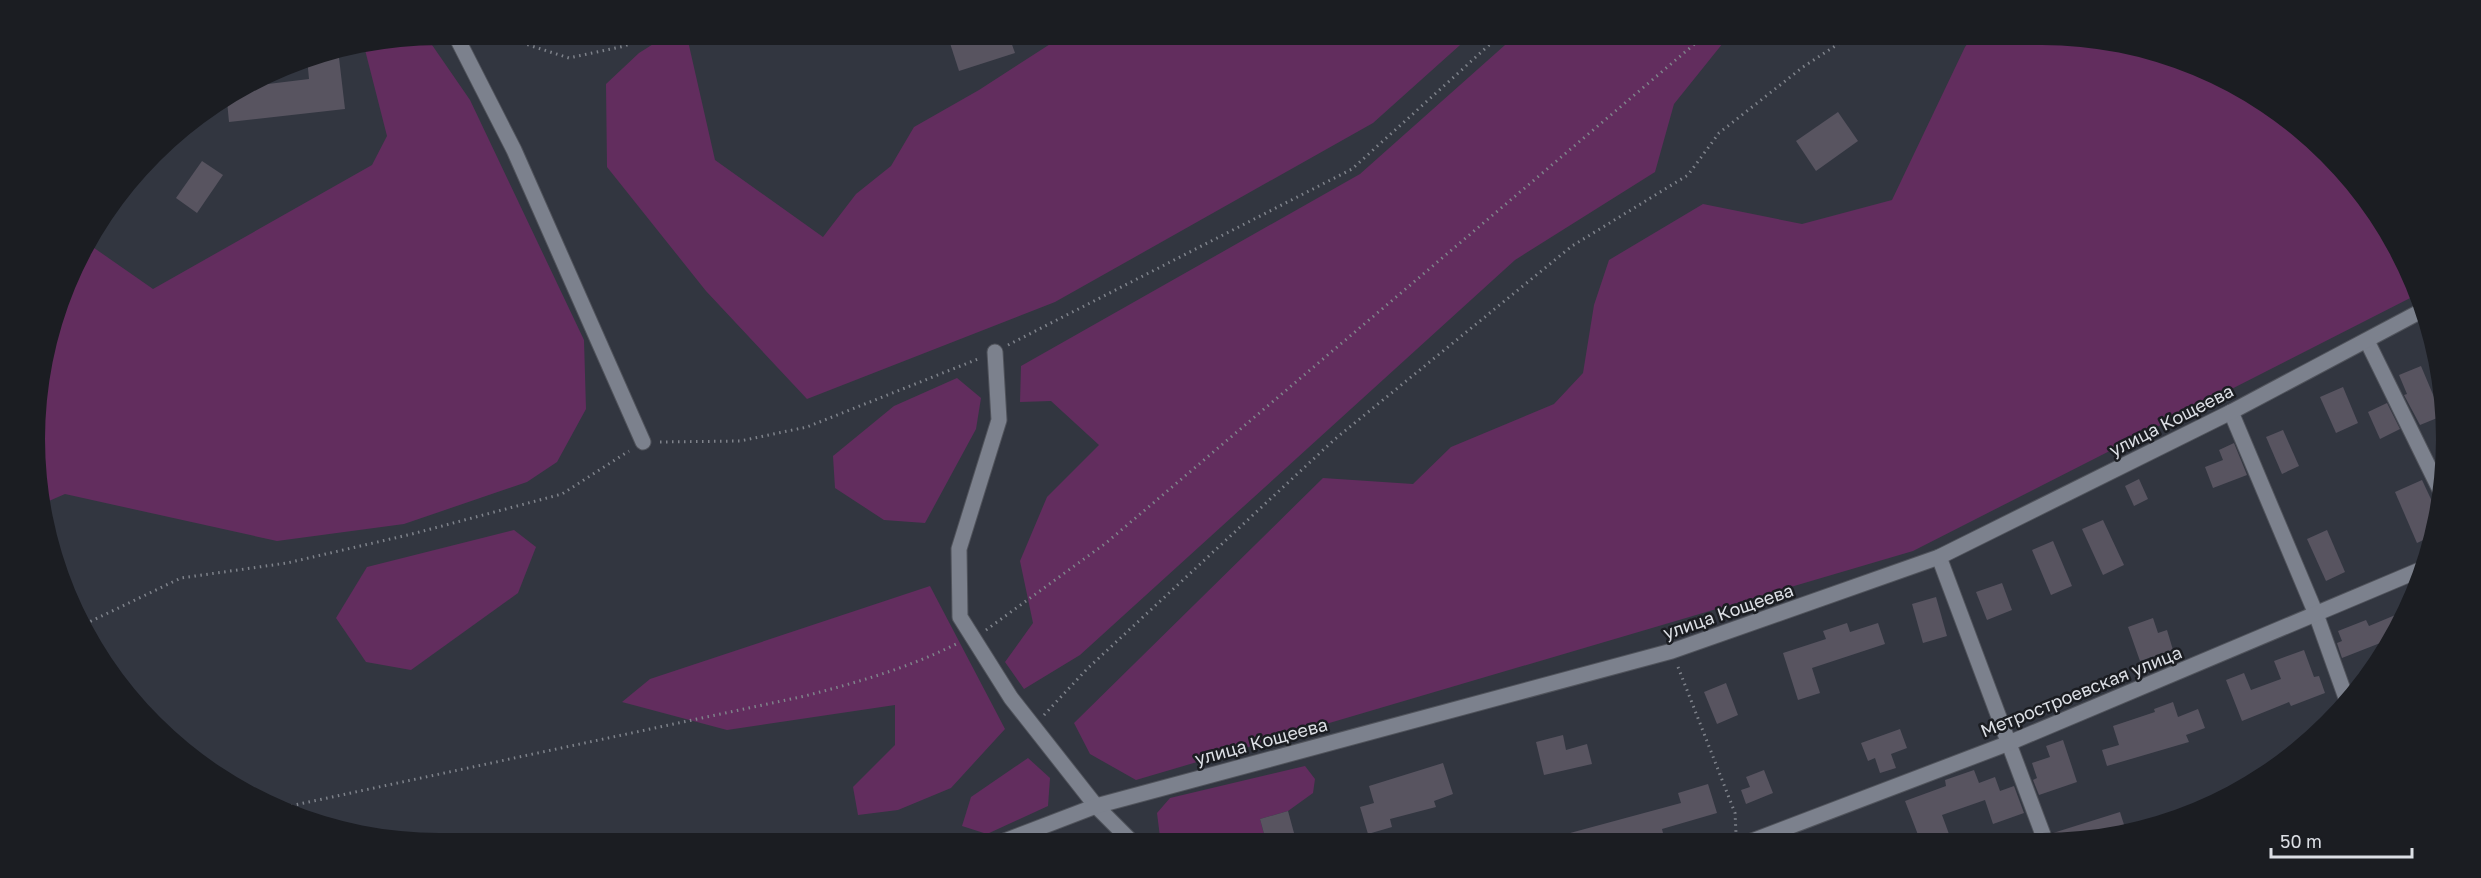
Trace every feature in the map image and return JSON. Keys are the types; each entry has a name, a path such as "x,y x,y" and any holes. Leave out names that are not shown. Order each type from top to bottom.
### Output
{"street":[{"path":"461,45 514,150 643,442"},
{"name":"улица Кощеева","path":"1026,833 1096,806 1672,651 1939,557 2231,412 2416,314"},
{"path":"2367,341 2434,478"},
{"path":"995,352 999,420 959,549 960,617 1011,698 1096,806 1123,833"},
{"path":"2231,412 2316,614 2344,692"},
{"path":"1939,557 2042,833"},
{"name":"Метростроевская улица","path":"1773,833 2009,743 2412,573"}],"path":[{"path":"526,45 569,58 627,45"},
{"path":"90,621 181,578 287,563 412,534 562,494 643,442 740,441 807,427 995,352 1353,169 1489,45"},
{"path":"294,805 869,680 926,659 992,626 1106,543 1693,45"},
{"path":"1033,726 1087,669 1335,439 1572,246 1688,175 1719,133 1803,67 1837,45"},
{"path":"1672,651 1735,813 1736,833"}],"shaded area":[{"path":"432,45 470,100 584,340 586,409 557,462 527,482 404,524 277,541 65,494 50,501 45,439 48,388 58,337 66,312 95,248 153,289 372,165 387,136 366,52 388,48"},
{"path":"652,45 689,45 715,160 823,237 856,194 891,166 914,127 979,90 1049,45 1460,45 1373,123 1055,302 807,399 706,291 607,167 606,84 639,53"},
{"path":"1505,45 1721,45 1674,104 1655,172 1515,260 1080,655 1024,689 1005,662 1033,623 1020,561 1047,497 1099,445 1051,401 1020,402 1021,366 1360,174"},
{"path":"1966,45 2042,45 2093,48 2144,58 2169,66 2239,98 2282,126 2321,160 2338,179 2370,220 2395,265 2410,298 1913,551 1136,780 1090,754 1074,723 1323,478 1413,484 1451,447 1554,404 1583,373 1594,305 1609,260 1703,204 1802,224 1892,200"},
{"path":"957,378 981,398 976,429 925,523 884,520 835,488 833,456 894,406"},
{"path":"514,530 536,547 518,593 411,670 366,662 336,618 367,567"},
{"path":"930,586 1005,729 951,788 898,810 858,815 853,787 895,745 895,705 727,730 622,702 650,679"},
{"path":"1028,758 1050,778 1048,806 989,833 962,826 971,797"},
{"path":"1305,766 1315,779 1313,793 1288,811 1260,819 1264,833 1160,833 1157,813 1170,798"}],"building":[{"path":"951,45 1012,45 1015,53 959,71"},
{"path":"339,58 345,109 229,122 228,107 242,98 270,84 309,79 308,68"},
{"path":"1838,112 1858,141 1816,171 1796,141"},
{"path":"202,161 223,175 197,213 176,198"},
{"path":"2421,366 2434,396 2435,419 2420,425 2404,395 2407,394 2399,375"},
{"path":"2343,387 2358,423 2336,433 2320,397"},
{"path":"2387,403 2400,429 2380,439 2368,412"},
{"path":"2283,430 2299,466 2282,474 2266,437"},
{"path":"2234,443 2247,475 2213,488 2205,467 2223,460 2219,450"},
{"path":"2139,479 2148,499 2134,506 2125,486"},
{"path":"2422,480 2431,499 2423,540 2417,543 2395,492"},
{"path":"2103,520 2124,565 2103,575 2082,529"},
{"path":"2327,530 2345,572 2326,581 2307,539"},
{"path":"2053,541 2072,586 2051,595 2032,550"},
{"path":"2002,583 2012,610 1987,620 1976,592"},
{"path":"1936,597 1947,636 1923,643 1912,604"},
{"path":"2394,616 2378,644 2342,658 2337,643 2342,641 2338,631 2366,620 2369,626"},
{"path":"2153,618 2158,633 2167,630 2173,650 2140,661 2128,627"},
{"path":"1847,623 1850,632 1878,623 1885,644 1812,668 1820,693 1798,700 1783,653 1826,639 1823,631"},
{"path":"2304,650 2314,677 2319,676 2325,693 2291,706 2289,702 2242,721 2226,680 2244,673 2251,690 2281,679 2274,661"},
{"path":"1726,683 1738,715 1717,724 1704,692"},
{"path":"2173,702 2178,717 2198,709 2205,728 2186,735 2189,742 2107,766 2102,750 2119,745 2113,726 2155,712 2154,709"},
{"path":"1900,729 1907,748 1891,754 1896,768 1880,773 1875,758 1868,761 1861,743"},
{"path":"1563,735 1566,750 1587,744 1592,764 1544,775 1536,742"},
{"path":"2063,740 2077,782 2039,795 2033,780 2037,778 2032,763 2050,757 2046,746"},
{"path":"1443,763 1453,794 1434,801 1436,807 1390,819 1392,827 1368,833 1360,807 1374,803 1369,786"},
{"path":"1764,770 1773,793 1746,804 1741,790 1750,787 1746,777"},
{"path":"1974,770 1979,783 1995,777 2000,791 2014,786 2024,813 1993,824 1985,800 1942,815 1949,833 1917,833 1905,801 1946,786 1945,780"},
{"path":"1708,784 1717,813 1662,829 1663,833 1570,833 1681,803 1678,793"},
{"path":"1288,811 1294,833 1264,833 1260,819"},
{"path":"2120,812 2124,824 2093,830 2055,833"}]}
